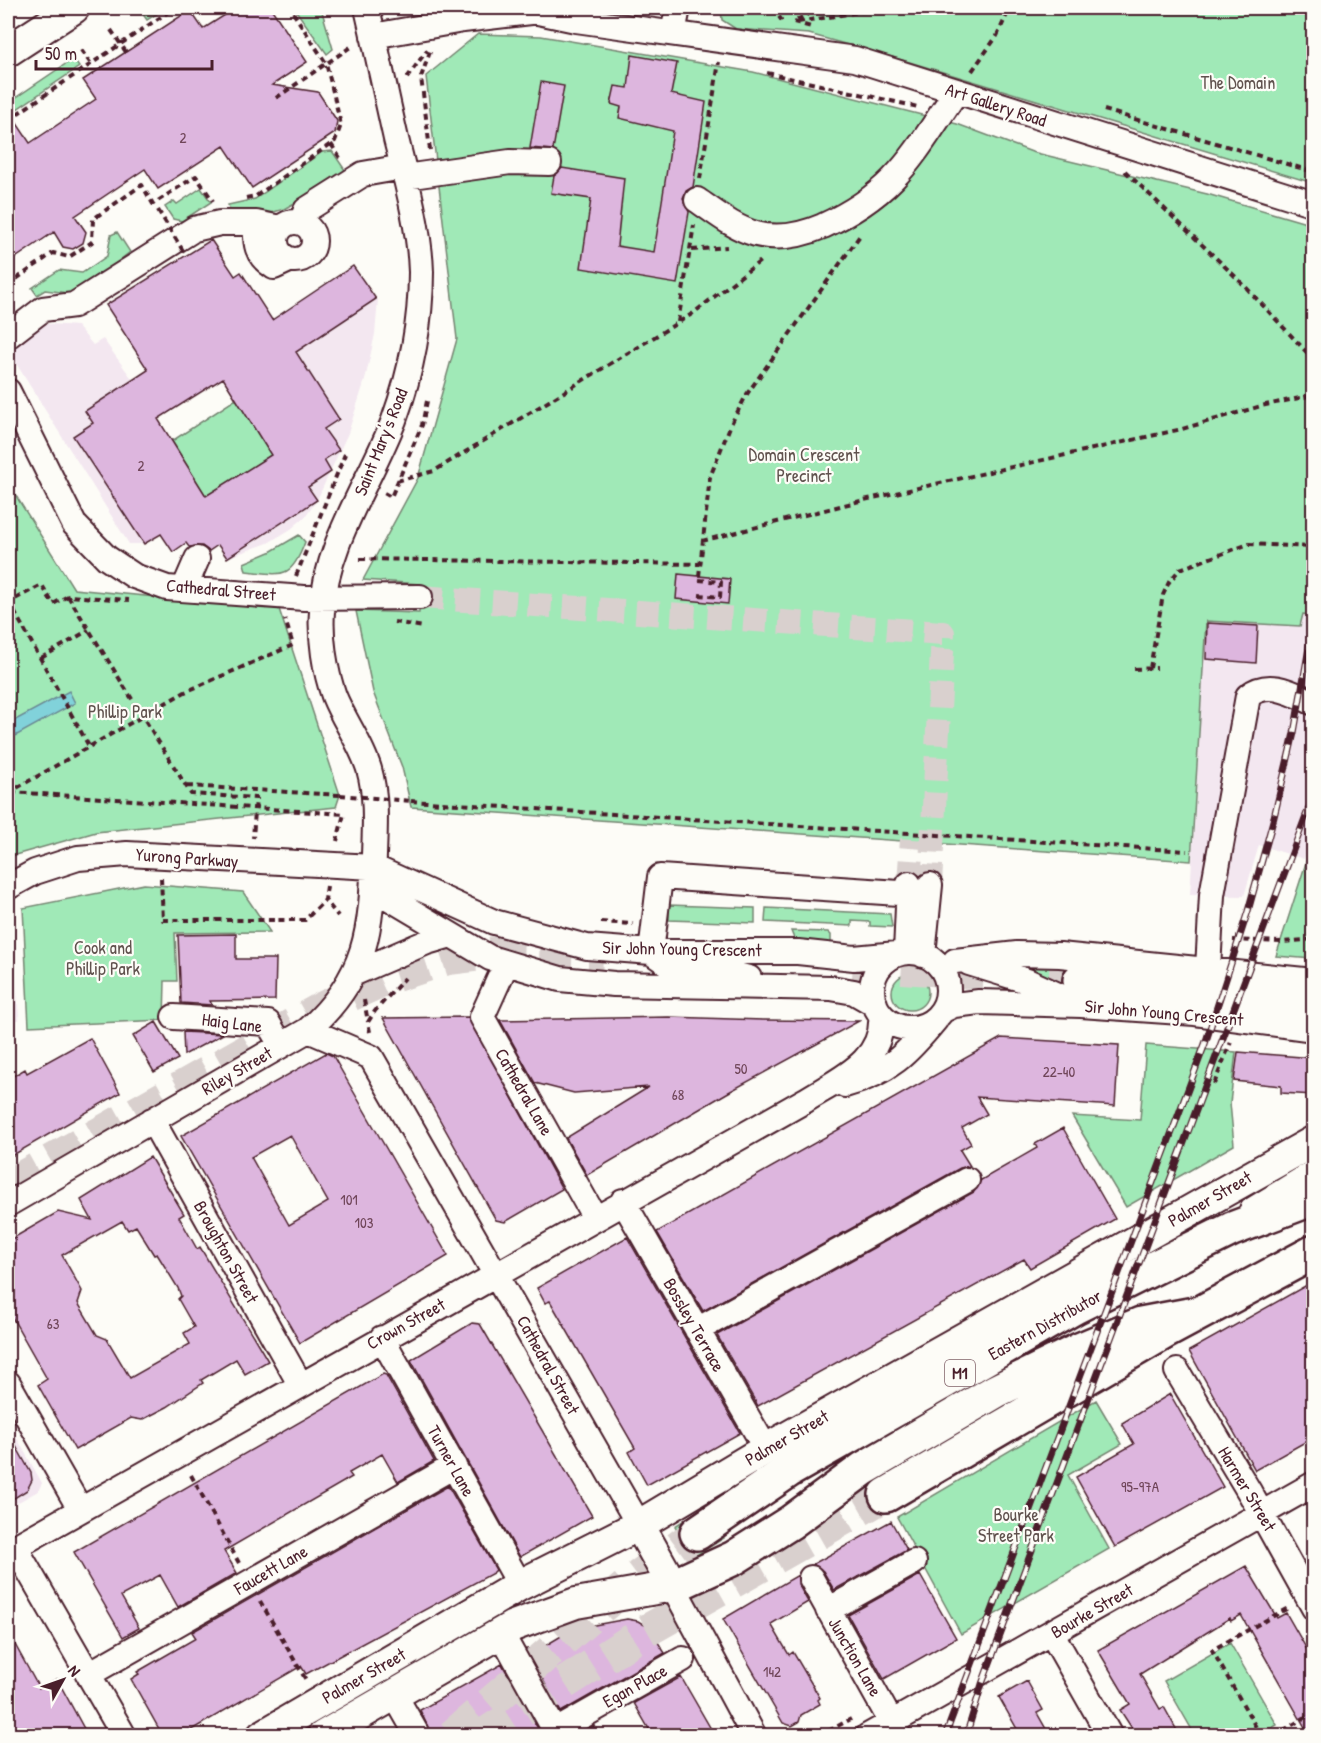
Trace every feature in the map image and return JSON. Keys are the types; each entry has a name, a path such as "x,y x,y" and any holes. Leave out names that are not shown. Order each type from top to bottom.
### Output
{"highway":[{"path":"1081,993 1314,1005"},
{"name":"Eastern Distributor","path":"697,1533 788,1471 1075,1307 1232,1229 1314,1198"},
{"path":"886,1495 1200,1313 1314,1252"},
{"path":"673,1586 734,1558 791,1522 872,1464 996,1391 1079,1350 1141,1324 1200,1313"}],"main road":[{"path":"8,51 74,8"},
{"name":"Palmer Street","path":"262,1736 520,1585 639,1525 766,1449 1314,1141"},
{"name":"Cathedral Street","path":"639,1525 673,1586"},
{"name":"Palmer Street","path":"323,1736 501,1633 576,1602 673,1586"}],"street":[{"name":"Saint Mary's Road","path":"367,8 363,40 384,83 404,172 421,270 419,318 410,365 394,419 344,530 323,597 322,631 334,696 363,752 372,782 375,803 374,878"},
{"path":"673,33 678,8"},
{"name":"Art Gallery Road","path":"363,40 525,10 838,55 961,86 1314,204"},
{"path":"697,200 729,223 756,234 780,236 806,233 878,195 918,151 961,86"},
{"path":"289,260 276,247 275,240 306,210 363,174 510,162 549,163"},
{"path":"8,336 43,309 74,305 194,229 220,223 256,224 290,225 310,228 314,246 307,256 289,260 274,267 265,262 256,250 256,224"},
{"name":"Cathedral Street","path":"8,391 65,509 89,542 107,558 134,576 167,588 304,598 420,597"},
{"path":"184,589 197,559"},
{"path":"1208,969 1212,895 1248,696 1259,688 1270,687 1314,703"},
{"name":"Yurong Parkway","path":"8,887 35,872 78,858 127,854 374,878"},
{"path":"773,987 726,971 667,963 651,952 660,877 919,889 914,955"},
{"name":"Sir John Young Crescent","path":"374,878 451,935 506,964 541,975 584,982 845,990 862,996 878,1009"},
{"name":"Sir John Young Crescent","path":"374,878 441,900 528,933 587,947 651,952 769,951 854,958 914,955 955,960"},
{"name":"Riley Street","path":"9,1198 152,1120 308,1029 335,1002 355,973 367,931 374,878"},
{"path":"355,973 427,942 451,935"},
{"path":"955,960 997,955 1034,954 1314,981"},
{"path":"914,955 944,972 948,992 940,1013 930,1023 909,1028 899,1027 878,1009 872,987 878,970 914,955"},
{"path":"955,960 1026,981 1081,993"},
{"name":"Bossley Terrace","path":"506,964 487,1007 608,1210 697,1330 766,1449"},
{"name":"Sir John Young Crescent","path":"940,1013 954,1005 1081,993 1195,1013 1314,1029"},
{"name":"Crown Street","path":"11,1549 806,1100 866,1060 878,1042 878,1009"},
{"name":"Crown Street","path":"806,1100 869,1078 889,1067 915,1045 940,1013"},
{"name":"Haig Lane","path":"174,1017 268,1023 281,1045"},
{"path":"308,1029 371,1057"},
{"name":"Cathedral Street","path":"371,1057 497,1273 639,1525"},
{"name":"Broughton Street","path":"152,1120 300,1384"},
{"path":"1178,1256 1314,1172"},
{"path":"697,1330 967,1180"},
{"name":"Turner Lane","path":"382,1338 520,1585"},
{"name":"Harmer Street","path":"1177,1371 1262,1513 1310,1603"},
{"path":"8,1383 80,1509"},
{"name":"Faucett Lane","path":"88,1674 454,1466"},
{"name":"Bourke Street","path":"868,1736 895,1729 1052,1634 1314,1484"},
{"path":"11,1549 124,1736"},
{"path":"828,1610 914,1562"},
{"name":"Junction Lane","path":"811,1578 895,1729"},
{"name":"Cathedral Street","path":"673,1586 754,1736"},
{"path":"501,1633 557,1733"},
{"path":"1052,1634 1110,1736"},
{"name":"Egan Place","path":"557,1733 683,1659"},
{"path":"394,1694 418,1736"}],"path":[{"path":"8,120 174,8"},
{"path":"235,200 256,196 334,141 342,125 326,63 290,8"},
{"path":"773,8 782,21"},
{"path":"819,8 794,22 884,8"},
{"path":"961,86 997,36 1010,8"},
{"path":"111,30 126,52"},
{"path":"276,98 363,40"},
{"path":"384,83 406,79 432,41"},
{"path":"81,50 91,64"},
{"path":"711,60 730,64"},
{"path":"764,72 942,113"},
{"path":"1122,167 1240,281 1314,360"},
{"path":"153,204 196,176 215,203"},
{"path":"8,285 54,253 69,256 92,242 93,219 142,185 185,254"},
{"path":"699,595 720,597 721,582 699,578 710,477 731,424 747,394 862,232"},
{"path":"391,496 396,481 434,471 692,314 767,256 777,246 780,236"},
{"path":"702,542 864,500 1182,429 1261,406 1314,395"},
{"path":"294,582 345,454"},
{"path":"1150,668 1163,595 1169,582 1180,569 1249,544 1314,547"},
{"path":"360,559 700,564"},
{"path":"68,596 191,794 255,798 253,836"},
{"path":"9,602 90,748"},
{"path":"9,793 185,692 293,645 282,610"},
{"path":"414,627 423,627"},
{"path":"41,658 89,630"},
{"path":"1134,669 1157,668"},
{"path":"187,786 1187,851"},
{"path":"9,793 344,814 339,838 330,847"},
{"path":"339,838 349,838"},
{"path":"160,856 163,921 305,920 325,900 329,879"},
{"path":"325,900 338,916"},
{"path":"595,922 654,925"},
{"path":"1227,939 1284,942 1314,939"},
{"path":"368,1022 408,971"},
{"path":"366,1005 371,1057"},
{"path":"1214,1084 1231,1041"},
{"path":"1261,1736 1212,1650 1310,1603"},
{"path":"1274,1736 1314,1712"}],"shaded area":[{"path":"376,299 378,300 375,334 365,380 348,433 317,500 306,516 291,529 268,543 227,558 218,545 197,559 186,543 173,552 161,534 144,544 129,544 12,357 13,341 38,323 77,326 93,345 103,339 133,380 206,495 271,455 236,399 298,359 294,352"},
{"path":"1303,614 1313,615 1314,833 1304,859 1259,845 1244,896 1190,895 1206,620 1300,626"},
{"path":"13,931 19,1020 8,1020 8,932"},
{"path":"8,1422 42,1483 38,1491 8,1508"}],"green space":[{"path":"151,8 166,8 147,20 142,13"},
{"path":"294,8 321,8 333,49 327,54"},
{"name":"The Domain","path":"721,8 1313,8 1313,183 809,34 736,29 722,20"},
{"name":"Domain Crescent Precinct","path":"478,34 541,36 753,72 957,124 1032,152 1207,194 1313,225 1313,615 1303,614 1300,626 1206,621 1191,861 411,807 402,767 373,692 356,611 419,613 420,584 363,580 418,478 457,339 426,76"},
{"path":"73,59 79,67 8,115 8,103"},
{"path":"332,151 347,173 284,209 267,214 231,214 228,205 255,199 322,152"},
{"path":"201,188 211,202 182,221 173,219 165,207 174,201 177,204"},
{"path":"117,232 130,252 120,260 116,269 76,294 45,290 37,295 32,288 59,270 82,273 107,256 111,235"},
{"path":"236,399 271,455 206,496 172,441"},
{"name":"Phillip Park","path":"8,483 74,589 279,609 340,795 336,807 96,832 8,857"},
{"path":"299,535 305,542 290,569 277,574 246,571 244,563 270,552"},
{"path":"1313,841 1313,959 1276,956"},
{"name":"Cook and Phillip Park","path":"144,884 243,892 270,932 175,933 177,981 165,981 164,1020 29,1026 23,908"},
{"path":"669,905 755,908 755,923 669,920"},
{"path":"766,908 890,914 892,927 870,926 870,922 852,921 852,926 765,922"},
{"path":"791,931 828,932 831,935 831,947 795,941"},
{"path":"1034,961 1081,967 1079,991 1032,978"},
{"path":"910,974 922,980 928,992 922,1004 910,1010 898,1004 892,992 898,980"},
{"path":"1146,1045 1236,1052 1230,1103 1234,1145 1126,1207 1072,1116 1140,1120"},
{"name":"Bourke Street Park","path":"1096,1400 1122,1444 1068,1475 1109,1549 961,1634 897,1517"},
{"path":"705,1507 724,1538 697,1555 692,1554 675,1526"},
{"path":"1230,1643 1277,1725 1259,1735 1195,1735 1164,1681"}],"water":[{"path":"69,691 75,703 8,740 8,724"}],"building":[{"path":"236,8 271,8 307,62 272,85 318,92 337,121 335,133 252,188 224,146 158,189 145,169 75,216 86,232 83,243 73,249 63,247 54,232 8,263 8,110 30,143 96,99 83,80 190,10 203,29"},
{"path":"632,55 677,63 671,94 706,102 693,187 686,191 683,198 689,212 677,284 581,268 591,199 551,193 554,176 562,168 624,178 617,246 654,252 673,131 619,118 621,107 611,104 615,86 628,88"},
{"path":"541,82 564,86 553,150 530,148"},
{"path":"211,240 235,276 241,272 272,320 353,266 376,299 296,352 339,419 324,429 339,450 324,460 331,472 308,487 317,500 227,558 218,545 209,551 202,546 189,547 186,543 173,552 161,534 144,544 73,436 93,423 85,411 148,370 106,305","holes":["223,378 271,455 206,496 158,419"]},
{"path":"678,574 730,579 728,604 676,599"},
{"path":"1207,623 1258,626 1256,663 1206,659"},
{"path":"236,934 236,959 276,959 275,1000 210,1001 212,1005 181,1003 178,935"},
{"path":"468,1017 562,1189 505,1222 496,1220 383,1018"},
{"path":"669,1017 859,1021 727,1093 587,1175 566,1138 649,1087 574,1093 535,1083 500,1020"},
{"path":"156,1022 178,1059 154,1072 133,1036"},
{"path":"183,1032 223,1034 184,1055"},
{"path":"90,1038 120,1093 8,1158 8,1079 25,1069 27,1073"},
{"path":"1001,1038 1119,1045 1115,1106 977,1097 987,1114 962,1128 971,1144 960,1150 970,1166 960,1168 703,1311 657,1232"},
{"path":"1238,1052 1314,1058 1314,1095 1281,1093 1281,1086 1234,1081"},
{"path":"326,1053 333,1056 448,1256 300,1343 181,1136","holes":["290,1135 328,1202 289,1225 251,1157"]},
{"path":"1063,1128 1115,1219 1030,1268 1024,1259 758,1406 717,1335 974,1192 981,1180 1037,1148 1035,1144"},
{"path":"150,1157 184,1214 179,1217 197,1249 200,1247 268,1361 245,1374 236,1359 201,1380 203,1383 167,1407 142,1420 131,1418 75,1450 38,1385 47,1379 8,1310 8,1241 58,1212 92,1220 81,1200","holes":["122,1221 128,1230 136,1226 154,1255 157,1254 178,1288 181,1296 178,1299 194,1327 184,1333 190,1344 130,1378 107,1339 97,1335 78,1303 82,1291 62,1255"]},
{"path":"627,1237 740,1433 647,1485 629,1452 635,1448 550,1301 545,1303 537,1288"},
{"path":"1314,1281 1314,1437 1255,1470 1189,1351"},
{"path":"472,1323 480,1324 592,1516 520,1557 411,1360"},
{"path":"383,1374 386,1375 434,1461 398,1482 382,1454 349,1473 352,1477 224,1551 237,1573 178,1607 160,1575 121,1596 139,1628 123,1637 74,1552"},
{"path":"1170,1394 1223,1487 1115,1547 1076,1477 1134,1444 1122,1423"},
{"path":"8,1432 31,1473 32,1480 27,1490 8,1502"},
{"path":"448,1486 496,1570 493,1573 306,1674 301,1666 181,1736 163,1736 131,1679 139,1674 137,1672 196,1638 192,1632"},
{"path":"891,1521 907,1550 834,1590 823,1571 813,1564"},
{"path":"1246,1566 1277,1618 1286,1613 1314,1662 1314,1736 1310,1736 1241,1615 1231,1621 1230,1618 1140,1674 1160,1709 1164,1707 1180,1736 1137,1736 1120,1710 1130,1704 1098,1650"},
{"path":"798,1575 798,1584 808,1602 771,1624 789,1655 793,1652 820,1698 818,1700 820,1704 801,1715 799,1722 792,1726 783,1723 723,1619"},
{"path":"920,1575 956,1638 884,1679 848,1615"},
{"path":"627,1619 638,1621 648,1627 665,1653 561,1712 526,1649 543,1647 573,1629"},
{"path":"8,1632 39,1688 57,1679 88,1736 8,1736"},
{"path":"502,1664 538,1729 525,1736 432,1736 420,1710"},
{"path":"681,1677 715,1736 653,1736 634,1703"},
{"path":"1027,1681 1043,1710 1037,1713 1050,1736 1021,1736 999,1697"},
{"path":"594,1726 599,1736 577,1736"}],"tunnel":[{"path":"420,597 943,633 930,885"},
{"path":"909,884 912,839"},
{"path":"8,1185 322,1008 388,978 446,959 516,950 603,953"},
{"path":"853,964 1080,980"},
{"path":"482,1736 646,1631 886,1495"},
{"path":"452,1736 632,1581 697,1533"}],"railway":[{"path":"945,1736 1205,1044 1248,911 1274,817 1294,733 1314,619"},
{"path":"966,1736 982,1684 1314,794"}]}
